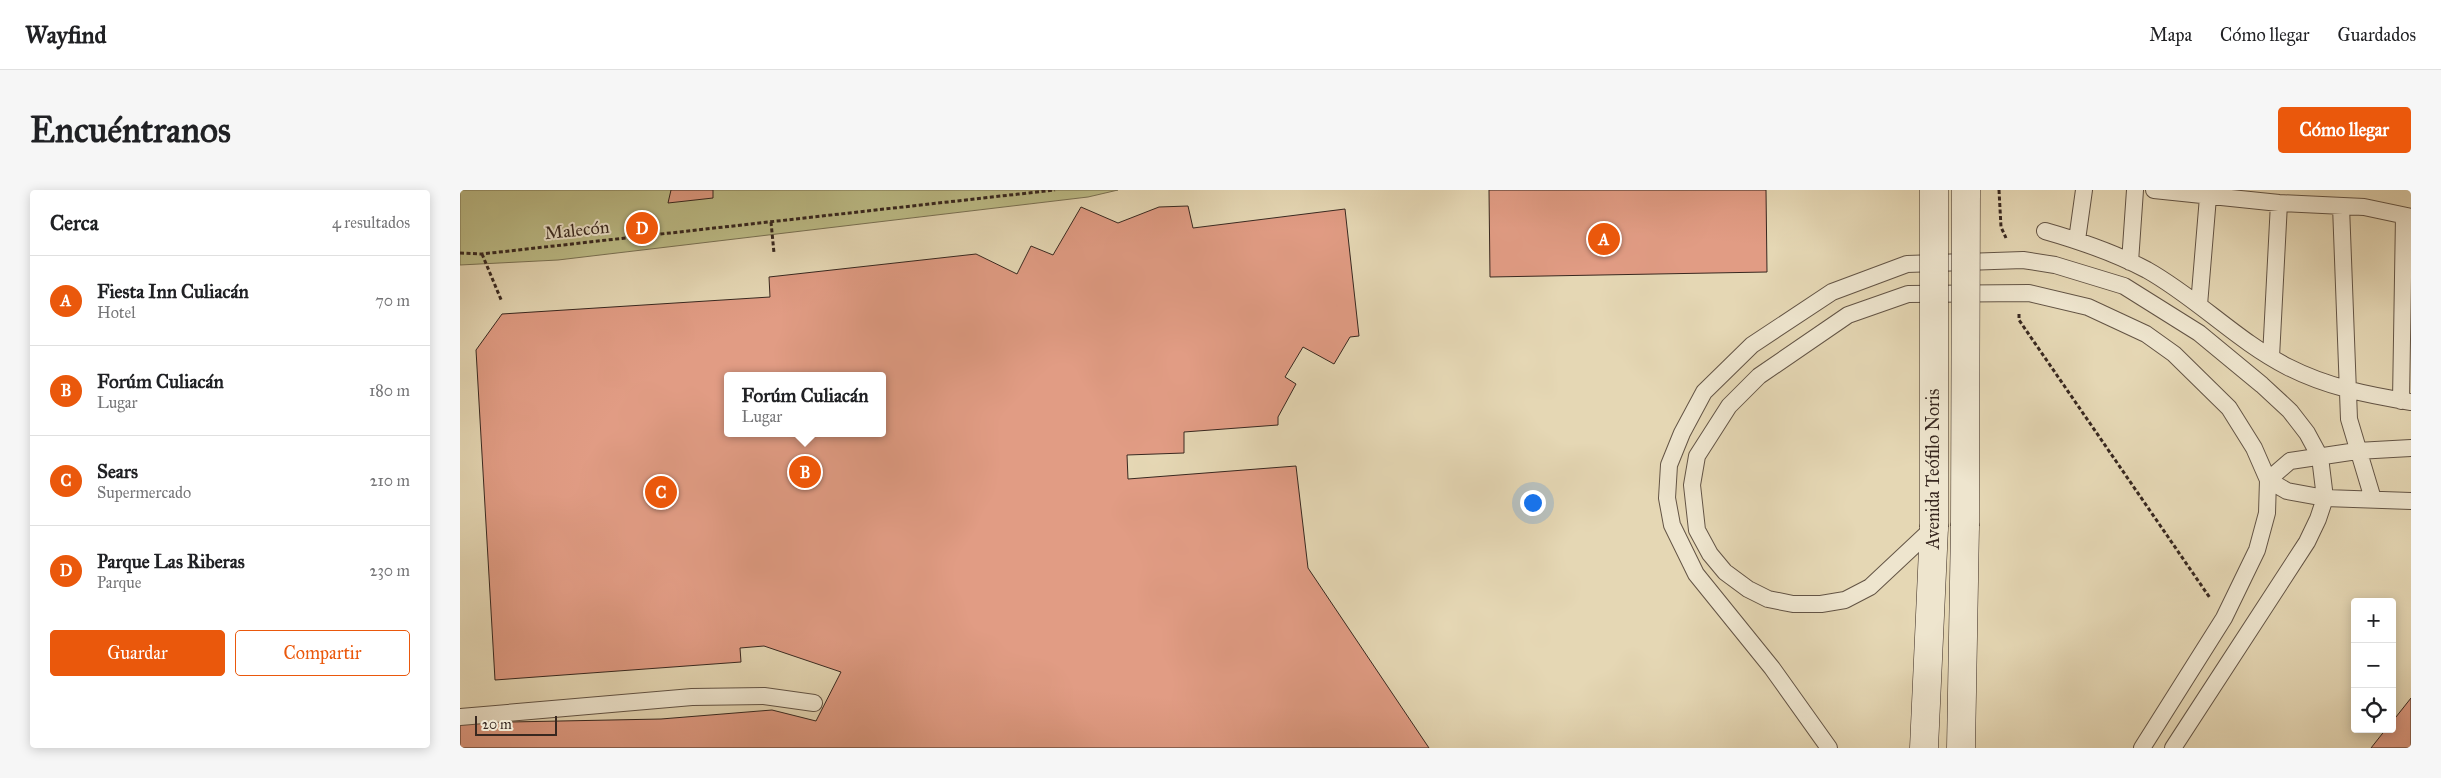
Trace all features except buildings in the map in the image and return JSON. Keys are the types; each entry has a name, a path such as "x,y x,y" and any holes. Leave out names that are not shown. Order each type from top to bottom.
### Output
{"main road":[{"name":"Avenida Teófilo Noris","path":"1924,748 1934,527 1934,190"},
{"name":"Avenida Teófilo Noris","path":"1966,190 1966,742"}],"lane":[{"path":"2077,240 2084,190"},
{"path":"2130,262 2135,190"},
{"path":"2045,231 2077,240 2148,271 2199,305 2234,333 2271,358 2306,376 2348,391 2406,402 2408,216 2380,209 2279,203 2154,190"},
{"path":"2199,305 2208,197"},
{"path":"2271,358 2279,203"},
{"path":"2341,206 2349,419 2357,451 2373,499"},
{"path":"1829,748 1772,668 1696,574 1672,525 1667,498 1669,465 1682,432 1704,392 1752,346 1832,292 1907,264 2023,260 2055,265 2124,286 2199,333 2290,411 2307,433 2320,457 2324,498 2318,519 2307,542 2173,748"},
{"path":"1934,527 1870,587 1845,600 1820,604 1793,604 1768,599 1748,590 1725,572 1710,554 1697,530 1692,484 1697,456 1729,406 1759,376 1848,315 1908,294 2029,294 2088,307 2146,334 2174,354 2229,408 2254,448 2268,480 2267,513 2257,550 2224,618 2142,748"},
{"path":"1704,392 1719,396 1729,406"},
{"path":"2268,480 2290,461 2357,451 2411,448"},
{"path":"2268,480 2286,492 2324,498 2411,501"},
{"path":"460,717 692,697 764,696 814,703"}],"path":[{"name":"Malecón","path":"460,252 482,254 1055,190"},
{"path":"1999,190 2001,227 2008,243"},
{"path":"771,222 774,253"},
{"path":"482,254 502,302"},
{"path":"2019,312 2019,320 2224,618"}],"green space":[{"path":"460,190 1118,190 1088,197 558,260 460,265"}],"place":[{"name":"Parque Las Riberas","path":"642,228"},
{"name":"Fiesta Inn Culiacán","path":"1604,239"},
{"name":"Forúm Culiacán","path":"805,472"},
{"name":"Sears","path":"661,492"}]}
